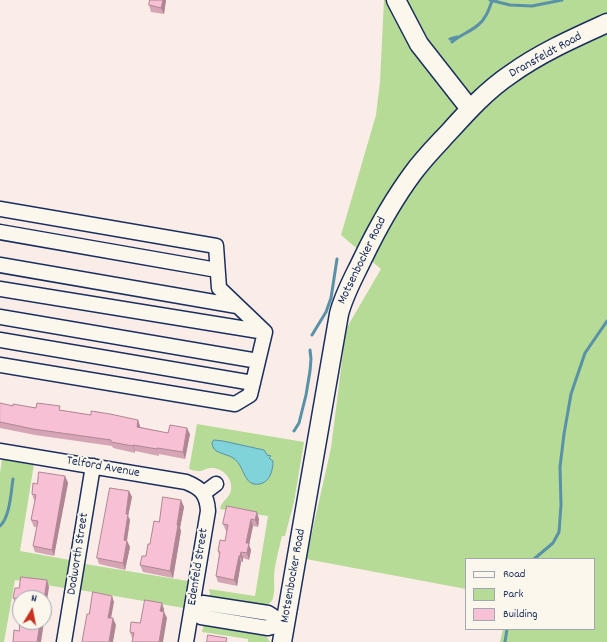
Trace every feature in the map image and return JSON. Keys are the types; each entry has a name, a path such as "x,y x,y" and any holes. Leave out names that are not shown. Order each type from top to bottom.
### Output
{"main road":[{"path":"396,0 420,44 470,110"},
{"name":"Dransfeldt Road","path":"470,110 491,89 517,70 555,48 607,23"},
{"name":"Motsenbocker Road","path":"282,642 334,340 343,300 379,227 397,197 426,157 470,110"}],"street":[{"path":"0,209 216,246 219,288 265,332"},
{"path":"0,232 217,270"},
{"path":"0,265 237,306"},
{"path":"0,289 265,332"},
{"path":"0,317 258,361"},
{"path":"0,364 235,404 250,395 265,332"},
{"path":"0,340 253,383"},
{"name":"Telford Avenue","path":"0,450 186,482 195,486 204,493"},
{"name":"Dodworth Street","path":"64,642 93,466"},
{"path":"204,493 216,484"},
{"name":"Edenfeld Street","path":"186,642 208,511 208,505 204,493"},
{"path":"192,608 201,617 268,628 285,624"}],"green space":[{"path":"384,0 607,0 607,642 500,642 503,630 595,630 595,558 465,558 465,589 306,559 331,448 346,329 381,269 341,235 376,115 380,82"},
{"path":"197,424 304,442 294,502 285,536 282,536 276,561 273,598 271,602 264,607 208,597 210,595 209,589 255,596 268,516 220,509 231,490 230,481 226,474 219,469 214,468 208,468 200,471 189,469"},
{"path":"2,459 34,464 20,551 70,560 65,588 15,580 12,590 4,642 0,642 0,473"},
{"path":"85,564 188,581 184,608 80,590"},
{"path":"204,623 265,634 270,642 248,642 248,639 202,632"}],"water":[{"path":"214,440 264,450 268,456 271,456 269,458 273,461 269,478 263,483 259,484 250,482 236,460 214,449 212,443"}],"building":[{"path":"150,0 163,0 161,8 149,5"},
{"path":"0,403 36,408 37,403 60,406 59,410 91,415 91,411 110,414 138,420 137,427 168,433 170,425 187,428 183,452 133,446 111,442 111,440 33,429 0,422"},
{"path":"39,472 65,476 52,550 33,546 38,521 31,520 36,495 32,494 33,483 37,484"},
{"path":"110,488 129,491 126,514 128,514 124,540 127,541 123,563 97,558"},
{"path":"163,497 181,500 170,571 140,565 142,556 146,556 148,544 150,544 154,521 159,522"},
{"path":"227,506 257,512 255,520 251,519 246,543 249,543 247,553 241,552 239,556 234,580 216,576 220,552 218,551 220,540 225,541 228,525 223,524"},
{"path":"21,577 47,580 46,590 15,590 15,588 19,588"},
{"path":"93,592 112,596 108,618 113,618 109,642 82,642"},
{"path":"145,600 162,603 160,611 164,612 159,642 132,642 134,633 130,632 131,622 140,623"},
{"path":"14,630 39,630 37,642 13,642"},
{"path":"208,635 227,638 226,642 207,642"}],"waterway":[{"path":"490,0 510,5 532,6 562,0"},
{"path":"452,42 481,23 487,14 492,1"},
{"path":"450,39 457,37"},
{"path":"312,335 326,312 331,298 337,259"},
{"path":"535,558 553,543 559,532 561,505 560,467 571,394 585,353 607,321"},
{"path":"294,431 299,423 306,395 310,371 310,350"},
{"path":"0,526 8,511 13,479"},
{"path":"505,642 507,630"}]}
